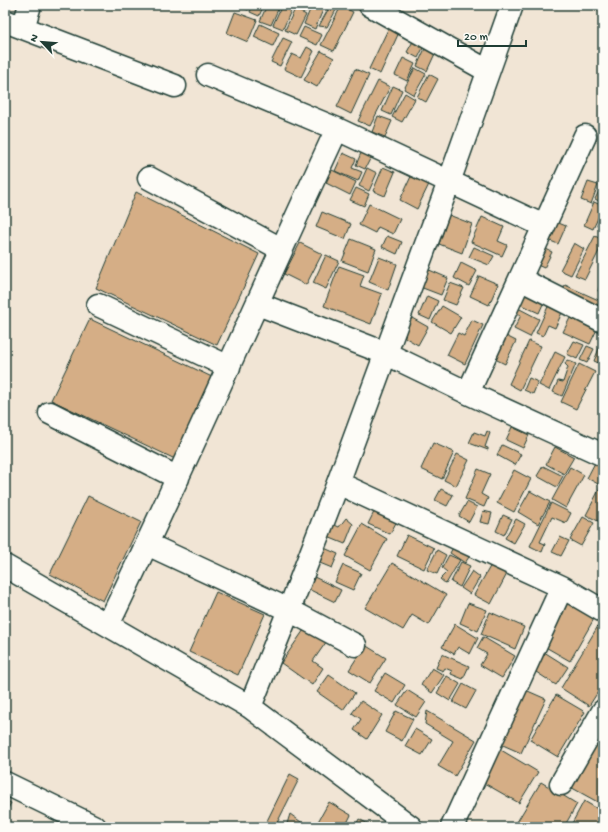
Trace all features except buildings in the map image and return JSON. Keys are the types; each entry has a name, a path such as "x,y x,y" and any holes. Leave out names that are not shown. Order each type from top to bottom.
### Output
{"street":[{"path":"30,5 14,24 175,86"},
{"path":"370,5 488,70"},
{"path":"250,707 338,483 449,182 512,5"},
{"path":"208,75 337,129 544,226"},
{"path":"108,625 178,478 258,304 281,249 337,129"},
{"path":"468,393 585,136"},
{"path":"149,178 281,249"},
{"path":"520,280 603,321"},
{"path":"258,304 386,353 468,393 603,455"},
{"path":"98,305 229,367"},
{"path":"50,413 178,478"},
{"path":"338,483 562,587 603,611"},
{"path":"147,544 289,610 355,645"},
{"path":"5,566 250,707 411,827"},
{"path":"452,827 562,587"},
{"path":"561,784 603,712"},
{"path":"5,783 95,827"}]}
